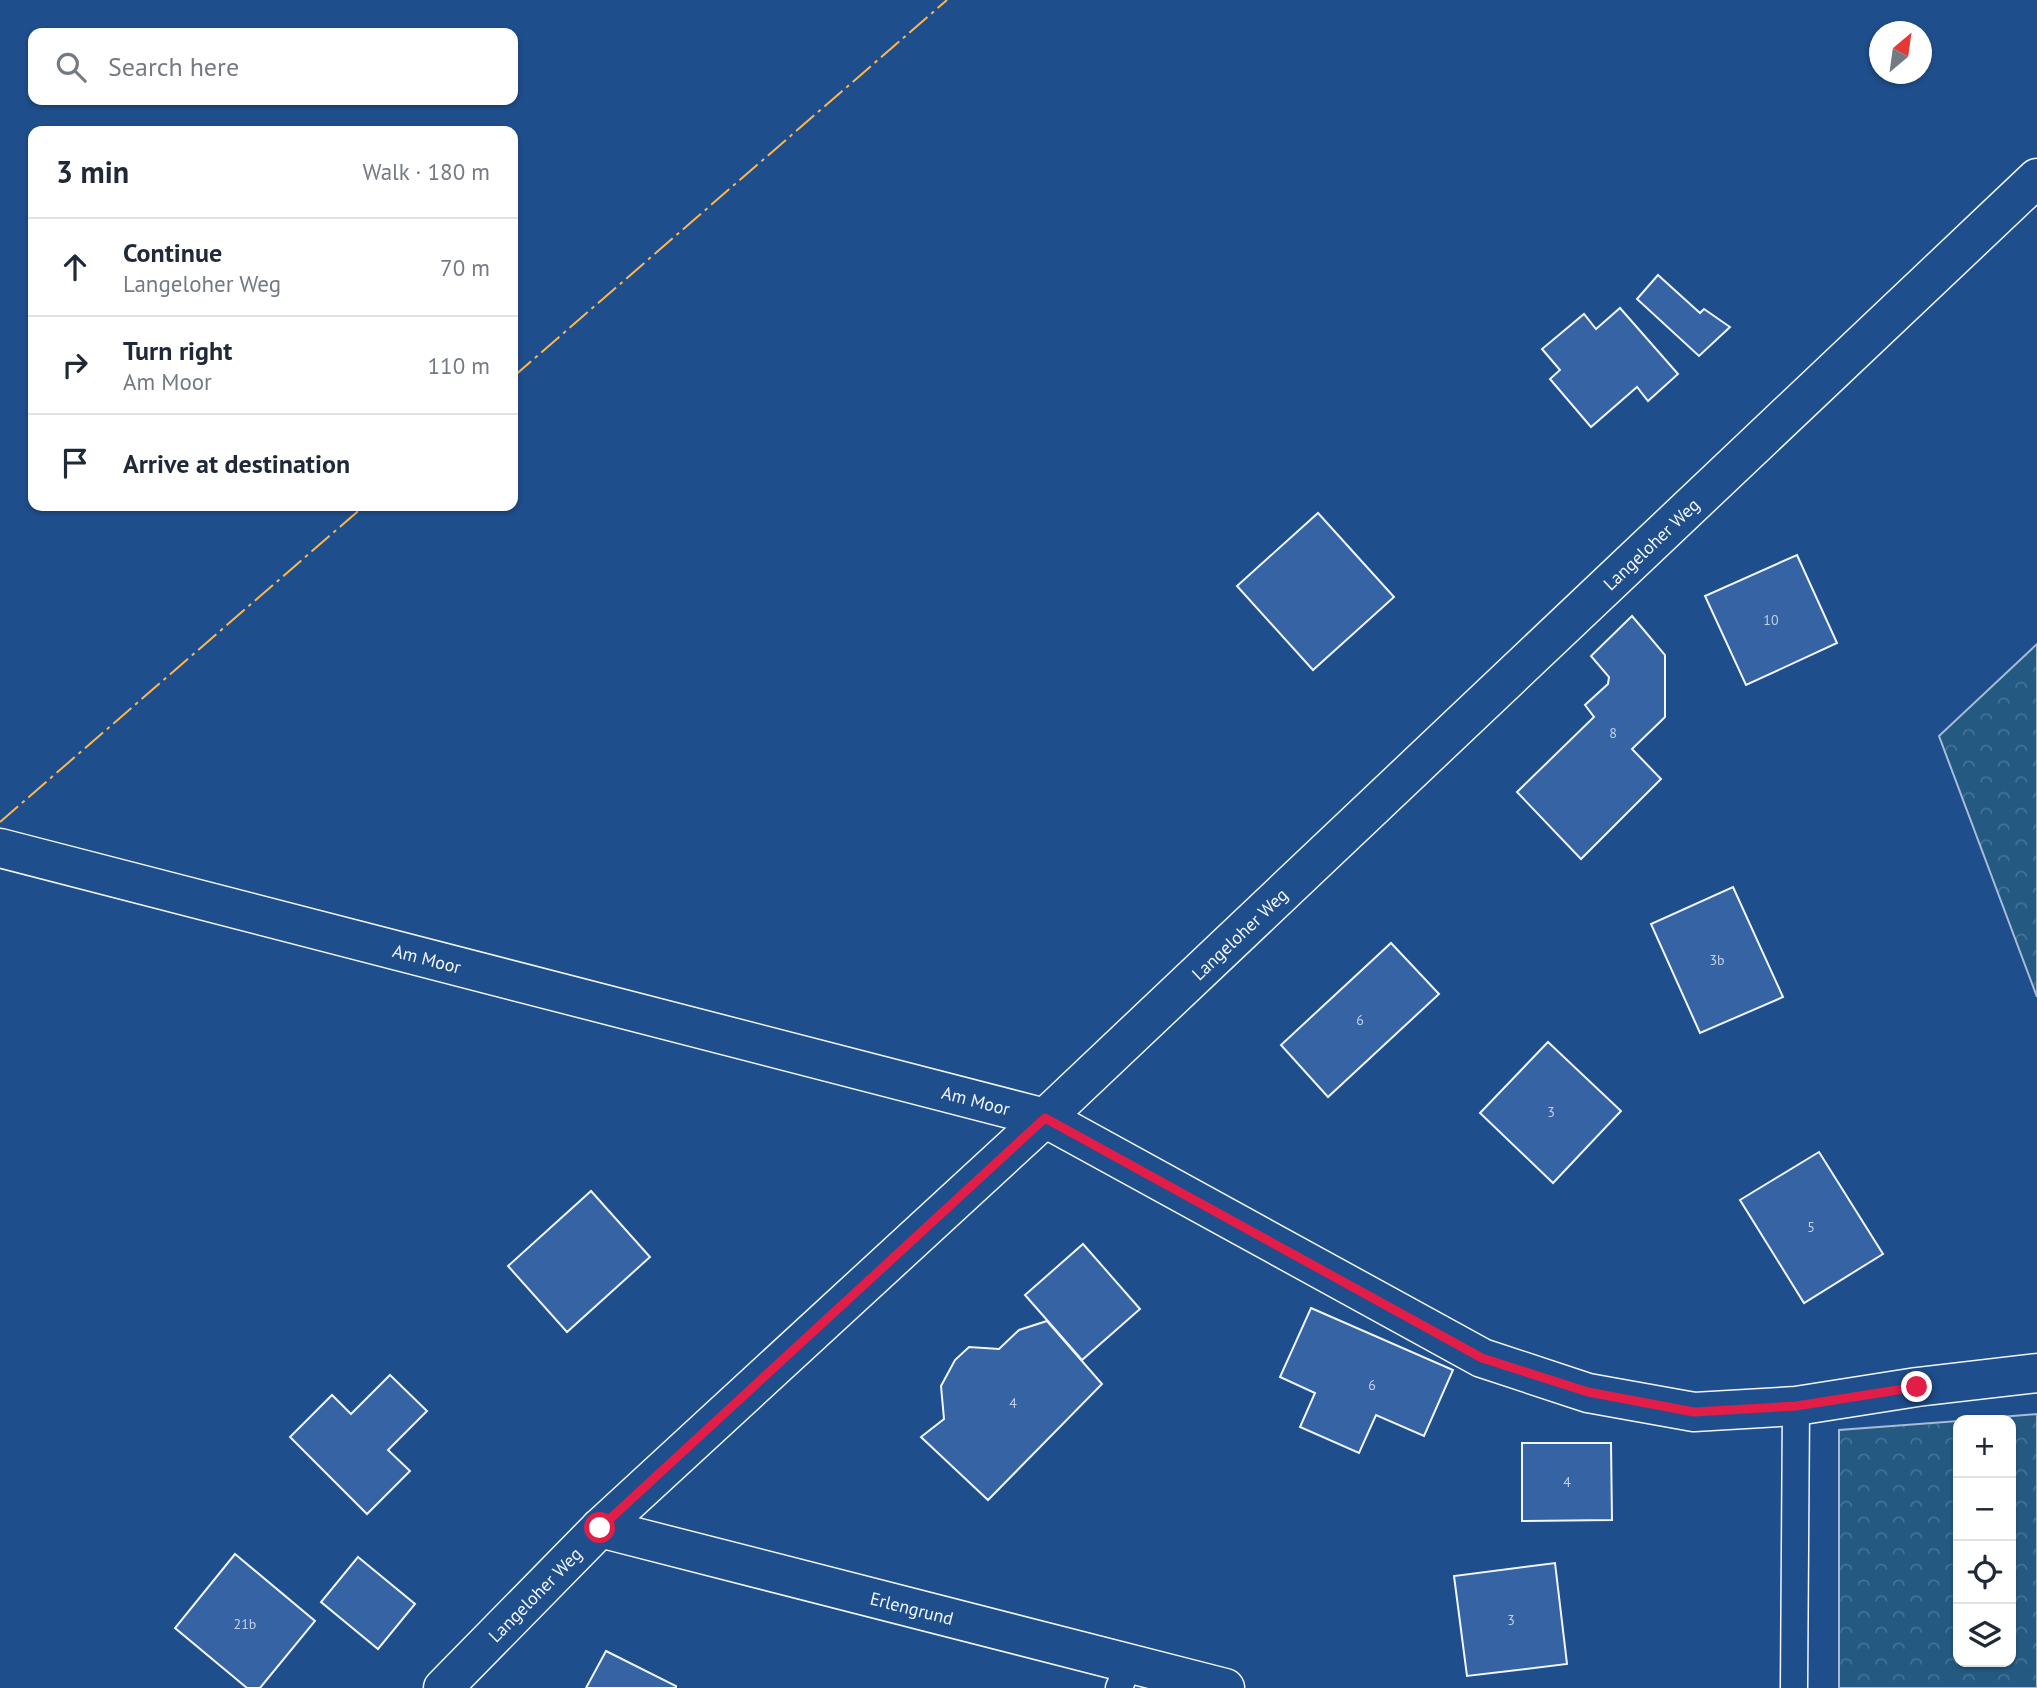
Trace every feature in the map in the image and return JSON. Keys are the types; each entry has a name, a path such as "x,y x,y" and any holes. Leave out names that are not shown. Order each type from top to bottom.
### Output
{"street":[{"name":"Langeloher Weg","path":"443,1688 600,1528 1045,1118 2037,178"},
{"name":"Am Moor","path":"0,848 1045,1118 1482,1358 1588,1392 1694,1412 1796,1406 1917,1387 2037,1373"},
{"name":"Erlengrund","path":"600,1528 1124,1676 1225,1688"}],"lane":[{"path":"1794,1688 1796,1406"}],"green space":[{"path":"2037,644 2037,997 1939,736"},
{"path":"2037,1414 2037,1688 1839,1688 1839,1430 1953,1421 1953,1667 2016,1667 2016,1416"}],"building":[{"path":"1658,275 1700,313 1704,309 1730,327 1699,356 1637,299"},
{"path":"1620,308 1678,374 1648,401 1637,387 1591,427 1550,379 1560,370 1542,349 1584,314 1596,329"},
{"path":"1318,513 1394,597 1313,670 1237,586"},
{"path":"1797,555 1837,643 1746,685 1705,596"},
{"path":"1632,616 1665,655 1665,717 1632,749 1661,779 1581,859 1517,792 1594,717 1585,705 1608,684 1609,677 1591,656"},
{"path":"1733,887 1783,997 1700,1033 1651,924"},
{"path":"1391,943 1439,994 1328,1097 1281,1045"},
{"path":"1548,1042 1621,1111 1553,1183 1480,1113"},
{"path":"1819,1152 1883,1254 1804,1303 1740,1200"},
{"path":"591,1191 650,1257 567,1332 508,1266"},
{"path":"1083,1244 1140,1309 1082,1360 1025,1295"},
{"path":"1311,1308 1453,1370 1424,1436 1376,1415 1359,1453 1300,1427 1315,1393 1280,1377"},
{"path":"1047,1321 1102,1384 988,1500 921,1437 944,1419 941,1386 955,1360 969,1347 999,1349 1019,1330"},
{"path":"390,1375 427,1411 388,1450 410,1471 367,1514 290,1437 332,1395 351,1414"},
{"path":"1522,1443 1611,1443 1612,1520 1522,1521"},
{"path":"235,1554 315,1621 260,1688 247,1688 175,1628"},
{"path":"358,1557 415,1604 378,1649 321,1602"},
{"path":"1555,1563 1567,1664 1467,1676 1454,1576"},
{"path":"606,1651 676,1686 676,1688 586,1688"}],"power":[{"path":"518,373 947,0"},
{"path":"0,822 358,511"}],"route":[{"path":"600,1528 1045,1118 1482,1358 1588,1392 1694,1412 1796,1406 1917,1387"}]}
